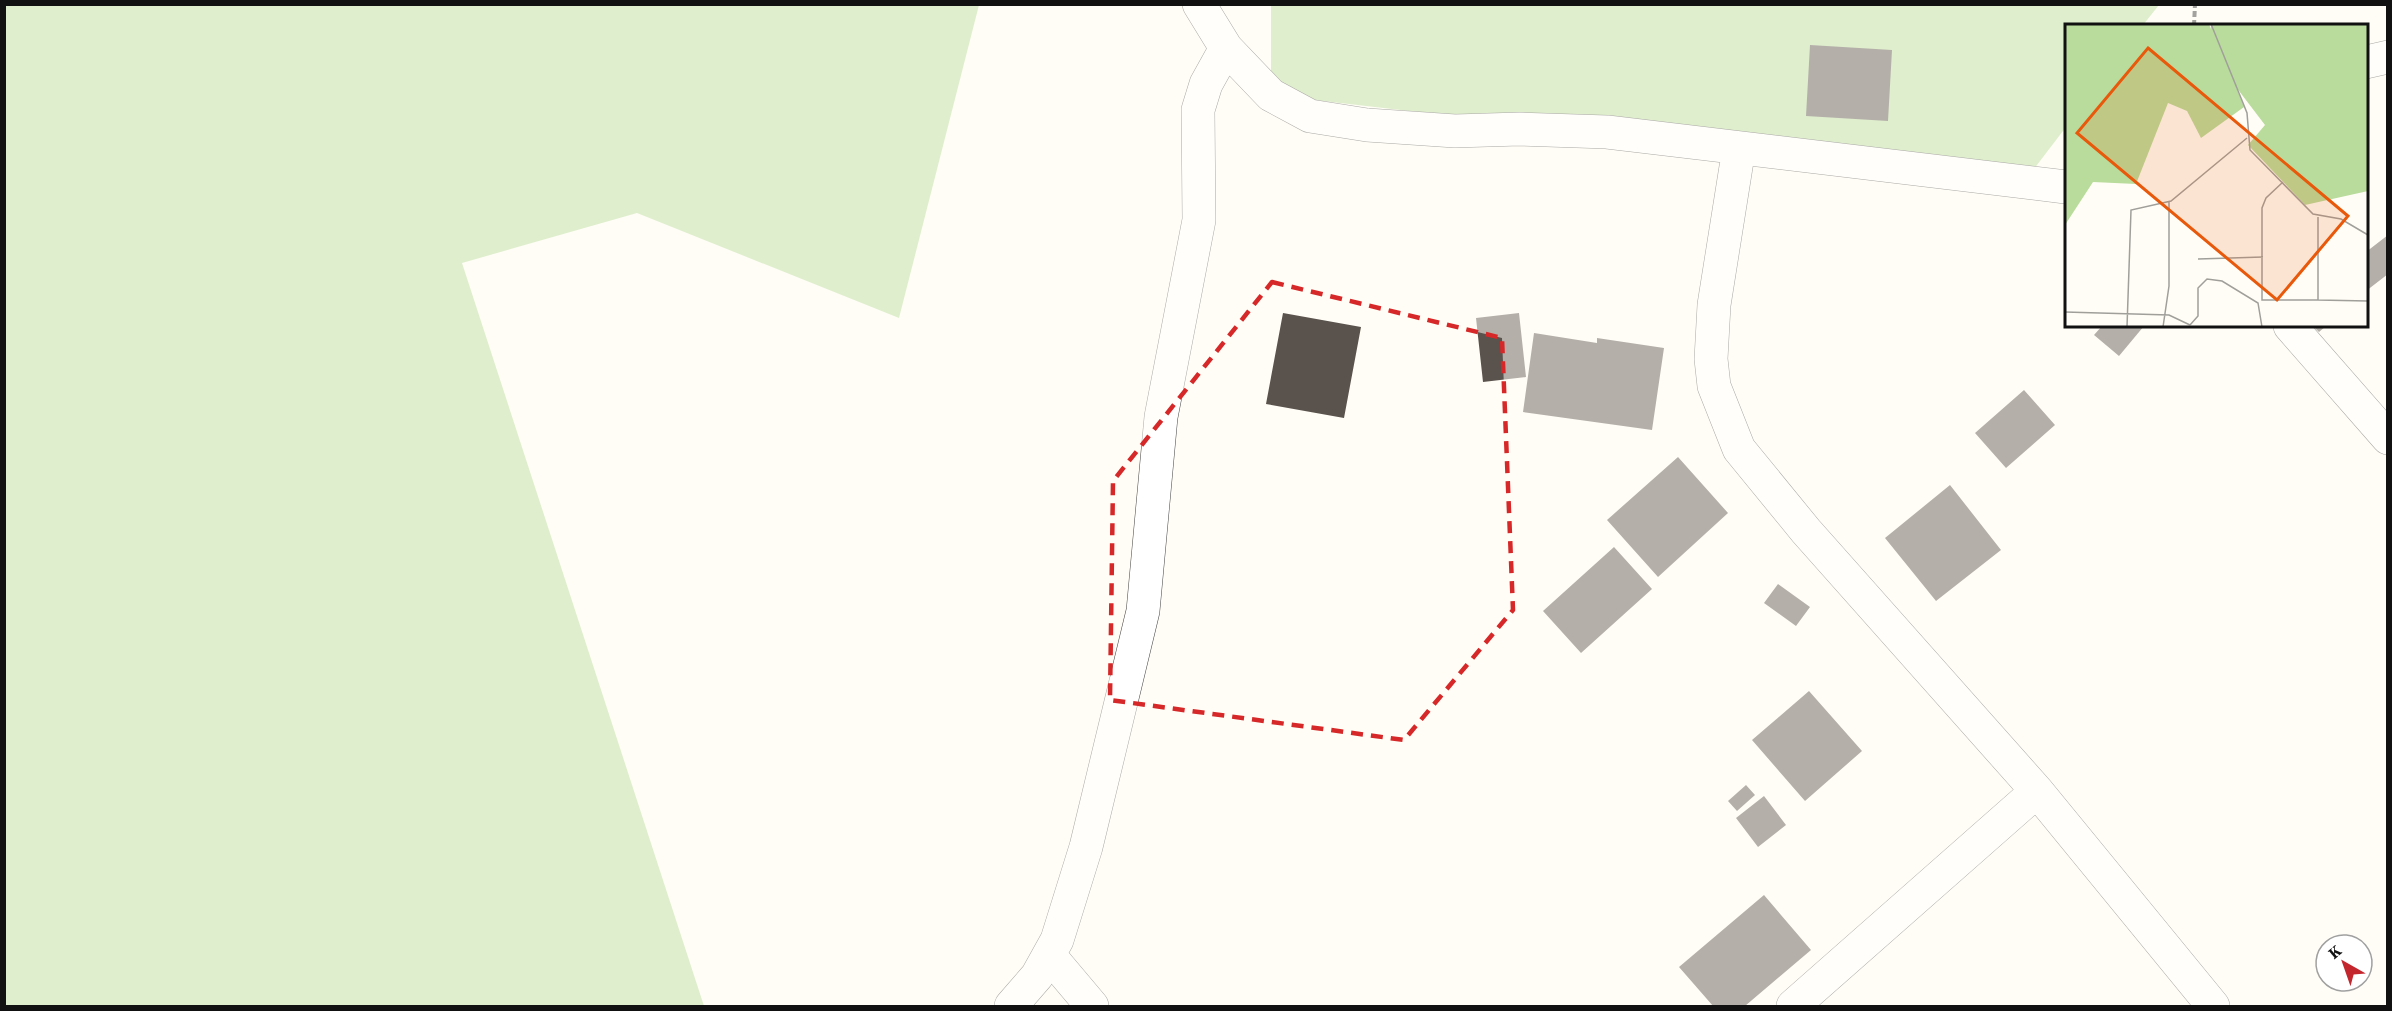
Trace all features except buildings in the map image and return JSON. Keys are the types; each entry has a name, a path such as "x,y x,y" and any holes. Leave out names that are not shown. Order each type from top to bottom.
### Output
{"street":[{"path":"1199,4 1226,48 1271,95 1310,116 1367,126 1455,131 1520,129 1606,132 2065,187"},
{"path":"1011,1006 1036,976 1057,940 1086,847 1143,611 1161,417 1199,220 1198,110 1206,84 1226,48"},
{"path":"2368,62 2388,57"},
{"path":"1739,148 1714,305 1711,359 1714,386 1739,449 1806,531 2037,791 2213,1006"},
{"path":"2291,327 2388,438"},
{"path":"1793,1006 2037,791"},
{"path":"1049,955 1092,1006"}],"path":[{"path":"2194,24 2195,4"}],"highlighted area":[{"path":"1272,282 1502,338 1513,610 1404,740 1110,700 1113,481"}],"green space":[{"path":"5,4 979,5 899,318 637,213 462,263 704,1006 5,1006"},
{"path":"1271,5 2159,5 2144,24 2065,24 2065,128 2024,182 1271,95"}]}
